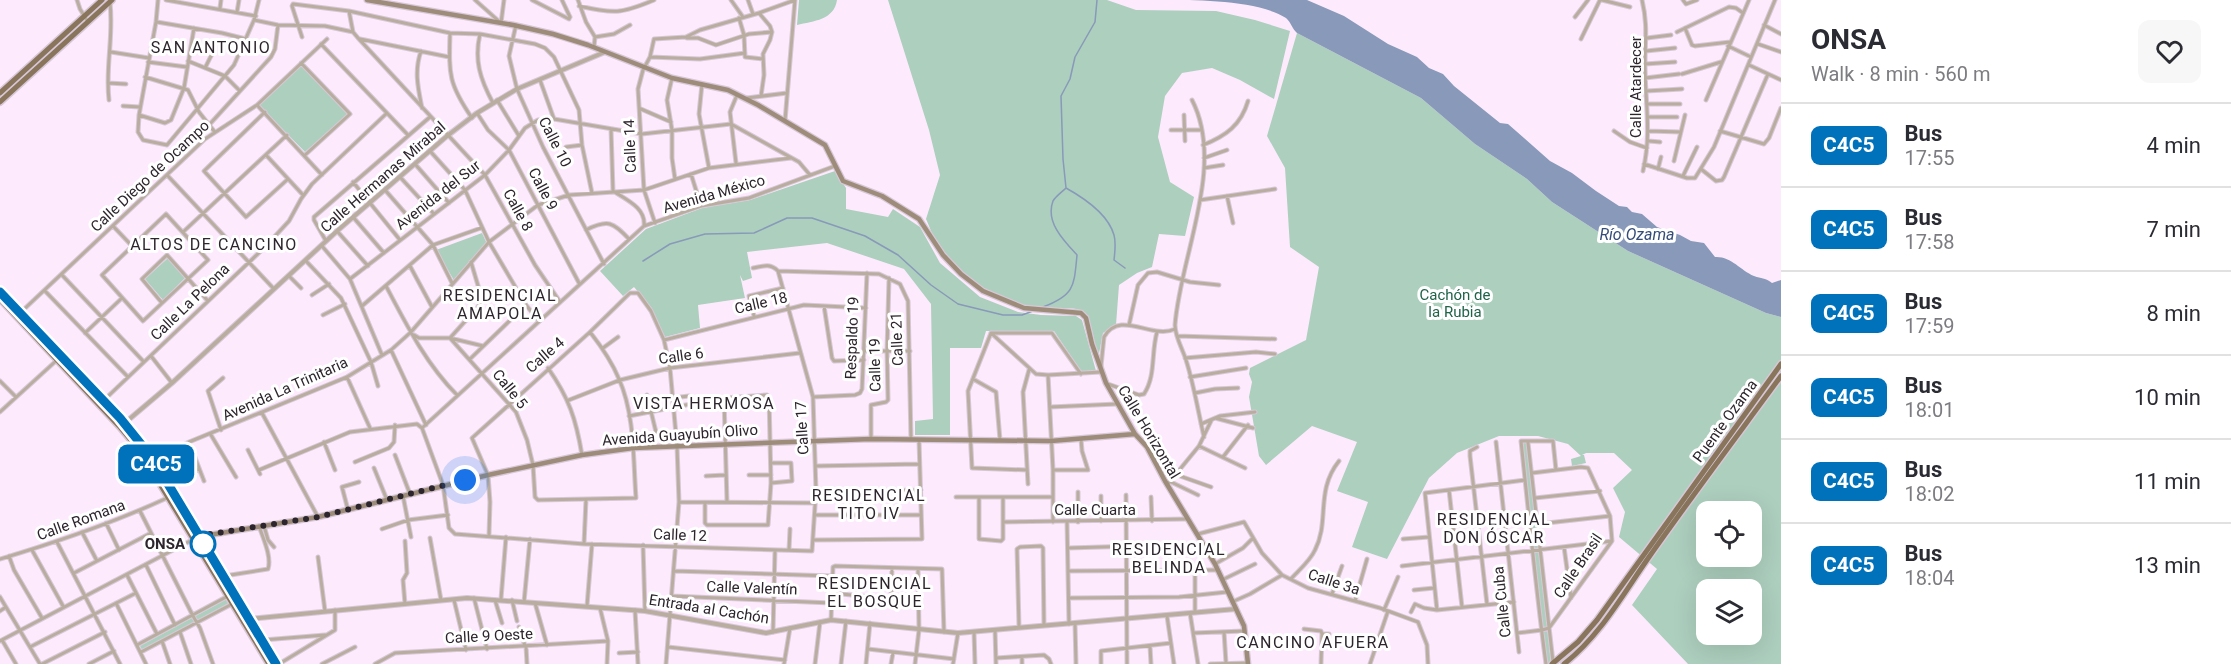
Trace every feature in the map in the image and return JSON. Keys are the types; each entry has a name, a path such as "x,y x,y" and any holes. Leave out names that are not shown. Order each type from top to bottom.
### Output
{"main road":[{"path":"0,93 102,0"},
{"path":"367,0 384,1 516,26 594,47 672,78 737,95 825,145 835,166"},
{"path":"0,102 111,1"},
{"name":"Calle Horizontal","path":"835,166 847,184 882,196 919,219 943,255 961,274 983,291 1024,308 1081,313 1086,318 1101,374 1135,434 1148,447 1218,570 1246,631 1248,663"},
{"path":"0,292 153,459 269,664"},
{"path":"0,299 57,360 101,402"},
{"name":"Puente Ozama","path":"1691,494 1781,364"},
{"name":"Puente Ozama","path":"1691,494 1781,376"},
{"path":"122,425 222,576 231,595"},
{"name":"Avenida Guayubín Olivo","path":"196,537 318,517 443,484 582,455 633,448 871,439 1051,441 1135,434"},
{"path":"1553,664 1578,642 1597,620 1691,494"},
{"path":"1564,664 1583,647 1611,613 1691,494"},
{"path":"246,620 277,664"}],"street":[{"path":"77,0 88,22"},
{"path":"158,0 138,132 143,140 166,146 234,65 255,18 259,0"},
{"path":"166,0 220,8 278,25 325,26 353,32 349,10"},
{"path":"200,5 201,0"},
{"path":"220,8 221,0"},
{"path":"237,12 239,0"},
{"path":"475,0 501,23"},
{"path":"501,23 504,0"},
{"path":"532,0 569,19 562,0"},
{"path":"578,0 586,22 595,37 594,47"},
{"path":"579,6 609,13 620,13 654,0"},
{"path":"731,0 741,17 745,57 763,59"},
{"path":"748,0 753,14"},
{"path":"686,38 700,30 795,0 785,121"},
{"path":"1575,17 1588,0"},
{"path":"1581,39 1601,0 1630,7"},
{"path":"1683,0 1686,4 1696,0"},
{"path":"1706,100 1749,0"},
{"path":"1644,164 1695,178 1720,131 1775,0"},
{"path":"109,100 111,1"},
{"name":"Calle Atardecer","path":"1642,171 1649,141 1645,64 1647,38 1643,1"},
{"path":"302,37 297,26 293,4 349,10 450,33 480,34 512,39 545,48 554,57 562,71 579,110 582,145 592,193"},
{"path":"1677,32 1729,8 1736,8 1743,13"},
{"path":"759,13 772,32 763,54 764,75 761,96"},
{"path":"156,22 246,39"},
{"path":"1764,24 1780,32"},
{"path":"209,125 271,57 275,49 278,25"},
{"path":"595,37 614,34 630,25"},
{"name":"Calle 10","path":"516,26 512,39 510,63 517,88 531,122 604,264"},
{"path":"139,115 170,122 184,88 194,28"},
{"path":"1685,28 1692,45 1729,44 1752,58"},
{"name":"Calle 8","path":"353,32 485,175 560,302"},
{"path":"686,38 698,38 716,45 744,35 772,32"},
{"path":"450,33 450,78 472,118"},
{"path":"480,34 478,70 495,101 519,136"},
{"path":"1647,38 1671,35"},
{"path":"358,38 449,57"},
{"name":"Calle 14","path":"655,223 644,190 638,87 650,57 654,39 686,38"},
{"name":"Calle Diego de Ocampo","path":"20,313 214,131 257,105 327,39"},
{"path":"321,44 408,135"},
{"path":"1758,44 1781,52"},
{"path":"1646,51 1675,48"},
{"path":"421,51 417,64 417,75 422,109"},
{"path":"111,52 187,67"},
{"path":"205,68 213,52"},
{"name":"Calle Hermanas Mirabal","path":"122,425 172,383 369,202 447,136 477,113 517,88 605,52"},
{"path":"650,57 700,59 745,53"},
{"path":"188,61 225,76 240,91"},
{"path":"1645,64 1675,62"},
{"path":"1646,78 1681,74 1721,62"},
{"path":"301,63 350,114 305,155"},
{"path":"1749,65 1781,80"},
{"path":"1701,169 1716,181 1722,180 1742,139 1768,74"},
{"path":"145,77 188,90 214,131"},
{"path":"672,78 667,98 672,130 675,179"},
{"path":"540,80 554,119"},
{"path":"108,83 126,84"},
{"path":"702,84 699,102 701,128 709,168"},
{"path":"1646,91 1682,89"},
{"path":"744,98 787,93"},
{"path":"736,164 730,109 737,95"},
{"path":"1192,100 1201,120 1204,168 1200,200 1181,279 1175,329 1185,358 1204,437"},
{"path":"1203,145 1220,139 1231,131 1245,112 1248,101"},
{"path":"1647,104 1680,104"},
{"path":"257,105 322,175"},
{"path":"123,106 140,107"},
{"path":"1720,131 1742,139 1760,143 1767,142 1781,108"},
{"path":"641,109 671,122"},
{"path":"265,112 204,171 246,217 288,179"},
{"name":"Calle La Pelona","path":"101,402 282,229 303,195 387,113"},
{"name":"Calle 9","path":"477,113 489,132 509,150 580,283"},
{"path":"1184,115 1185,141"},
{"path":"1674,161 1685,115"},
{"path":"327,241 314,217 430,117"},
{"path":"1648,117 1677,117"},
{"path":"531,122 554,119 642,134 730,124 799,162 810,175"},
{"name":"Avenida del Sur","path":"350,279 485,175 531,122"},
{"path":"611,129 613,191 637,207 643,214 644,226"},
{"path":"1172,130 1202,130"},
{"path":"1614,130 1630,142 1648,148"},
{"path":"1648,131 1682,132"},
{"path":"183,232 286,135"},
{"path":"1649,141 1660,142"},
{"path":"566,147 582,145"},
{"path":"1683,176 1697,147"},
{"path":"1204,158 1227,150"},
{"path":"430,151 465,190 489,242 526,305 539,321"},
{"path":"266,155 303,195"},
{"path":"1658,169 1661,157"},
{"name":"Avenida La Trinitaria","path":"147,463 189,442 211,435 347,377 391,350 411,332 489,242 538,205 569,195 644,190 709,168 792,158"},
{"path":"416,164 449,202"},
{"path":"1204,168 1223,165"},
{"name":"Avenida México","path":"422,428 644,226 701,207 749,198 835,166"},
{"path":"692,174 701,207"},
{"path":"167,175 274,289"},
{"path":"400,177 434,214"},
{"path":"353,182 400,240"},
{"path":"385,189 433,245 452,283"},
{"path":"1200,200 1275,189"},
{"path":"1227,196 1233,223"},
{"path":"166,214 183,232 208,260 143,321 102,275 166,214"},
{"path":"353,217 384,253"},
{"path":"586,230 600,223 608,223 616,226 628,240"},
{"path":"113,226 132,246"},
{"path":"362,306 433,245 482,228"},
{"path":"337,231 368,266"},
{"path":"322,246 350,279 382,355"},
{"path":"162,303 142,279 167,255 208,301"},
{"path":"306,261 345,304 371,362 378,386"},
{"path":"450,338 478,307 482,299 471,262"},
{"path":"410,266 432,307"},
{"path":"753,268 772,266 778,271 867,273 889,278"},
{"name":"Calle 17","path":"778,271 813,397 816,503 812,551"},
{"path":"1129,325 1138,285 1144,275 1158,272 1181,279 1218,285"},
{"name":"Respaldo 19","path":"813,397 855,395 862,389 867,273"},
{"path":"62,274 144,362"},
{"path":"289,276 301,288"},
{"name":"Calle 21","path":"889,278 903,288 908,301 911,439"},
{"name":"Calle 19","path":"871,439 872,405 888,400 886,351 889,278"},
{"path":"312,295 329,284"},
{"path":"386,286 411,332 441,379 457,395"},
{"path":"754,317 749,296 783,288"},
{"path":"45,291 128,377"},
{"name":"Calle 4","path":"488,475 472,438 590,332 630,292 638,293 651,311 664,340"},
{"path":"85,333 122,298"},
{"path":"322,315 345,304"},
{"path":"470,359 526,305"},
{"name":"Calle 18","path":"664,340 804,305 866,308"},
{"path":"824,306 834,362 864,360"},
{"path":"992,333 1036,374 1101,374 1102,343 1106,333 1115,327 1129,325 1162,333 1175,329"},
{"path":"411,332 419,338 450,338 483,346"},
{"path":"584,544 586,500 636,498 630,416 620,380 603,348 590,332"},
{"path":"1106,383 1139,395 1144,394 1151,376 1156,332"},
{"path":"992,333 1052,333 1081,374"},
{"path":"992,333 968,399 972,468 1028,470"},
{"path":"1178,336 1275,339"},
{"name":"Calle 5","path":"450,338 509,403 520,421 533,465 535,497 538,500 586,500"},
{"path":"603,348 618,338"},
{"path":"664,340 670,368 679,502 666,664"},
{"path":"391,350 426,425"},
{"path":"864,351 910,351"},
{"path":"1185,358 1256,352 1275,354"},
{"name":"Calle 6","path":"569,400 620,380 670,368 800,354"},
{"path":"151,355 172,383"},
{"path":"0,412 57,360"},
{"path":"548,368 569,400 577,426 582,455"},
{"path":"1190,377 1246,368"},
{"path":"1028,484 1023,392 1029,369"},
{"path":"1048,375 1053,522"},
{"path":"347,377 370,428"},
{"path":"221,430 208,391 223,378"},
{"path":"973,380 996,392 1000,440"},
{"path":"0,381 16,397"},
{"path":"1194,393 1238,387"},
{"path":"647,395 656,432"},
{"path":"705,502 705,523 707,525 767,526 769,523 771,463 769,395 724,398 727,502"},
{"path":"672,398 689,396"},
{"path":"630,416 691,404"},
{"path":"1049,407 1117,404"},
{"path":"1201,424 1232,414 1255,412"},
{"path":"262,413 318,517"},
{"path":"1213,420 1248,425 1253,428"},
{"path":"1198,495 1169,484 1199,446 1213,420"},
{"path":"248,450 259,472 336,436 370,428 417,424 422,428 443,484 448,515 408,520 382,529"},
{"path":"355,462 389,448 394,442 395,425"},
{"path":"1223,457 1248,425"},
{"path":"211,435 236,477"},
{"path":"1053,470 1086,471 1088,468 1083,455 1081,438"},
{"path":"814,540 922,539 919,439"},
{"path":"1546,664 1521,441 1553,441 1556,470"},
{"path":"189,442 204,481"},
{"path":"324,442 335,470"},
{"name":"Calle Cuba","path":"1496,442 1520,652"},
{"path":"1528,442 1553,664"},
{"path":"1199,446 1245,468"},
{"path":"1477,447 1470,453 1487,604"},
{"path":"394,455 410,494"},
{"path":"1291,579 1316,550 1322,528 1323,502 1330,473 1339,461"},
{"path":"771,463 792,464 792,482 771,483"},
{"path":"816,466 920,464"},
{"path":"375,468 387,500"},
{"name":"Calle Brasil","path":"1532,473 1588,468 1610,516 1612,541 1549,628"},
{"path":"165,479 199,469"},
{"path":"488,475 489,536"},
{"path":"706,476 726,475"},
{"path":"749,475 771,475"},
{"path":"1178,475 1210,487"},
{"path":"1437,610 1425,493 1525,480"},
{"path":"348,510 342,487 359,482"},
{"path":"816,491 921,490"},
{"path":"1449,490 1462,607"},
{"path":"1535,498 1600,491"},
{"path":"1077,492 1078,522"},
{"path":"1126,495 1127,664"},
{"path":"403,496 411,537"},
{"path":"1101,496 1101,521"},
{"path":"956,497 1053,497"},
{"path":"979,497 980,540 1003,540 1003,497"},
{"path":"1151,497 1152,521"},
{"name":"Calle Romana","path":"0,559 57,542 169,498"},
{"path":"679,502 816,503"},
{"path":"140,511 198,622 213,664"},
{"name":"Calle 12","path":"448,515 449,528 455,534 584,544 812,551"},
{"path":"815,515 922,515"},
{"path":"1538,524 1610,516"},
{"name":"Calle Cuarta","path":"1003,522 1187,519"},
{"path":"1067,522 1069,624"},
{"name":"Calle 3a","path":"1198,534 1244,522 1262,553 1282,575 1308,588 1418,622 1427,645 1428,664"},
{"path":"106,524 118,550"},
{"path":"262,526 274,547"},
{"path":"222,576 268,568 269,562 262,526"},
{"path":"789,550 790,529"},
{"path":"82,532 97,561"},
{"path":"74,573 151,533"},
{"path":"16,664 1,640 196,537"},
{"path":"501,599 506,537"},
{"path":"1403,539 1429,537"},
{"path":"430,538 441,600"},
{"path":"1215,564 1243,548 1253,538"},
{"path":"524,602 530,539"},
{"path":"405,541 407,573 403,580 405,604"},
{"path":"1402,566 1612,541"},
{"path":"57,542 120,664"},
{"path":"587,606 592,544"},
{"path":"1068,548 1204,544"},
{"path":"643,545 645,611"},
{"path":"1019,627 1017,549 1020,547 1041,546 1043,548 1044,625"},
{"path":"1564,547 1571,598"},
{"path":"32,550 63,606"},
{"path":"773,632 775,550"},
{"path":"9,556 14,570 42,618"},
{"path":"318,557 326,611"},
{"path":"1355,601 1367,559"},
{"path":"1222,580 1255,564"},
{"path":"146,565 175,626"},
{"path":"831,620 835,566 943,570 944,632"},
{"path":"1332,594 1342,566"},
{"path":"891,599 892,568"},
{"path":"915,664 919,630 918,569"},
{"path":"1195,570 1193,633 1198,664"},
{"path":"1069,571 1218,570"},
{"path":"674,571 775,576 833,576"},
{"path":"126,574 158,635"},
{"path":"1232,602 1282,575"},
{"path":"1370,664 1398,578"},
{"path":"1414,590 1434,588"},
{"path":"30,647 136,592"},
{"path":"1069,598 1195,596 1227,592"},
{"path":"832,593 919,602"},
{"path":"137,645 231,595"},
{"name":"Calle Valentín","path":"672,596 831,603"},
{"path":"0,597 41,664 105,632"},
{"path":"453,598 466,650"},
{"name":"Entrada al Cachón","path":"246,620 453,598 474,598 645,611 765,633 831,620 958,633 1236,609"},
{"path":"474,598 487,649"},
{"path":"495,599 502,623"},
{"path":"512,600 517,621"},
{"path":"141,652 235,602"},
{"path":"1411,612 1415,604 1437,610 1514,602"},
{"path":"116,603 146,664"},
{"path":"535,603 547,645"},
{"path":"0,611 6,607"},
{"path":"600,608 608,641 607,664"},
{"path":"277,664 336,629 335,610"},
{"path":"635,610 638,664"},
{"path":"1167,616 1174,664"},
{"path":"841,664 846,621"},
{"path":"815,664 820,622"},
{"path":"866,664 870,623"},
{"path":"1075,624 1076,664"},
{"path":"519,627 526,646 527,664"},
{"path":"668,647 785,662 790,628"},
{"path":"1517,633 1549,628"},
{"path":"1304,629 1329,634"},
{"path":"995,630 996,664"},
{"path":"1193,633 1246,631"},
{"path":"180,632 191,664"},
{"path":"974,632 975,664"},
{"path":"1224,632 1226,663"},
{"path":"868,649 953,662 958,633"},
{"path":"261,640 328,634"},
{"path":"1321,664 1322,634"},
{"path":"162,641 170,664"},
{"name":"Calle 9 Oeste","path":"375,664 395,653 608,641"},
{"path":"1101,664 1101,651 1171,643"},
{"path":"322,664 355,646"},
{"path":"1150,646 1151,664"},
{"path":"89,664 114,651"},
{"path":"619,653 638,652"},
{"path":"891,664 893,652"},
{"path":"996,658 1044,655 1049,658 1051,664"},
{"path":"1022,657 1023,664"},
{"path":"1210,664 1248,663"}],"green space":[{"path":"799,0 837,0 828,16 797,25"},
{"path":"888,0 1107,0 1136,10 1216,11 1290,31 1274,99 1212,68 1182,73 1165,96 1158,137 1170,182 1194,197 1185,236 1159,234 1152,267 1137,273 1119,285 1116,325 1103,333 1098,359 1091,326 1084,312 1070,308 1043,310 1030,308 1001,298 961,273 950,262 935,240 926,219 940,175 929,130"},
{"name":"Cachón de la Rubia","path":"1297,33 1421,98 1475,144 1527,179 1552,202 1628,251 1766,313 1781,317 1781,664 1688,664 1632,605 1657,569 1619,537 1625,512 1613,488 1632,470 1614,453 1586,453 1582,455 1586,463 1572,466 1571,459 1581,456 1568,444 1538,436 1499,436 1457,453 1429,478 1387,559 1352,547 1368,502 1337,491 1357,442 1312,426 1266,465 1259,456 1249,397 1252,382 1249,374 1250,368 1306,340 1319,267 1290,247 1285,168 1267,136"},
{"path":"301,64 348,114 305,152 259,105"},
{"path":"835,171 846,188 846,209 888,217 893,209 920,227 940,263 980,297 1018,312 1076,316 1082,320 1096,371 1081,371 1054,331 986,331 981,348 950,348 950,435 915,435 915,421 933,419 931,304 904,269 827,243 747,252 752,278 743,281 740,275 745,298 698,305 700,328 665,337 651,307 634,287 623,296 600,271 646,229 702,208 750,200"},
{"path":"482,233 488,246 455,282 436,250"},
{"path":"168,258 185,278 163,300 145,279"},
{"path":"1521,442 1528,443 1551,664 1546,664"},
{"path":"227,599 229,603 142,650 140,646"}],"water":[{"name":"Río Ozama","path":"1163,0 1307,0 1344,16 1388,44 1417,57 1429,68 1443,74 1454,86 1500,123 1508,124 1550,161 1572,173 1619,206 1642,214 1657,227 1691,241 1704,243 1715,257 1731,261 1754,276 1772,283 1781,280 1781,317 1766,313 1628,251 1552,202 1527,179 1475,144 1421,98 1297,33 1286,18 1274,12 1244,4"}],"waterway":[{"path":"1043,307 1054,303 1067,293 1075,275 1077,255 1057,231 1051,209 1054,199 1066,188 1061,96 1070,79 1075,57 1095,22 1097,0"},
{"path":"1066,188 1088,202 1106,220 1115,238 1114,260 1125,268"},
{"path":"643,261 670,244 705,234 754,233 787,218 812,218 865,236 898,255 931,285 958,304 1003,315 1022,315 1033,311"}],"bus line":[{"name":"C4C5","path":"0,292 136,436 153,459 276,664"}],"place":[{"name":"ONSA","path":"203,544"}],"district":[{"name":"SAN ANTONIO","path":"211,47"},
{"name":"ALTOS DE CANCINO","path":"214,244"},
{"name":"RESIDENCIAL AMAPOLA","path":"500,304"},
{"name":"VISTA HERMOSA","path":"704,403"},
{"name":"RESIDENCIAL TITO IV","path":"869,504"},
{"name":"RESIDENCIAL DON ÓSCAR","path":"1494,528"},
{"name":"RESIDENCIAL BELINDA","path":"1169,558"},
{"name":"RESIDENCIAL EL BOSQUE","path":"875,592"},
{"name":"CANCINO AFUERA","path":"1313,642"}],"route":[{"path":"203,544 198,536 318,517 465,480"}]}
